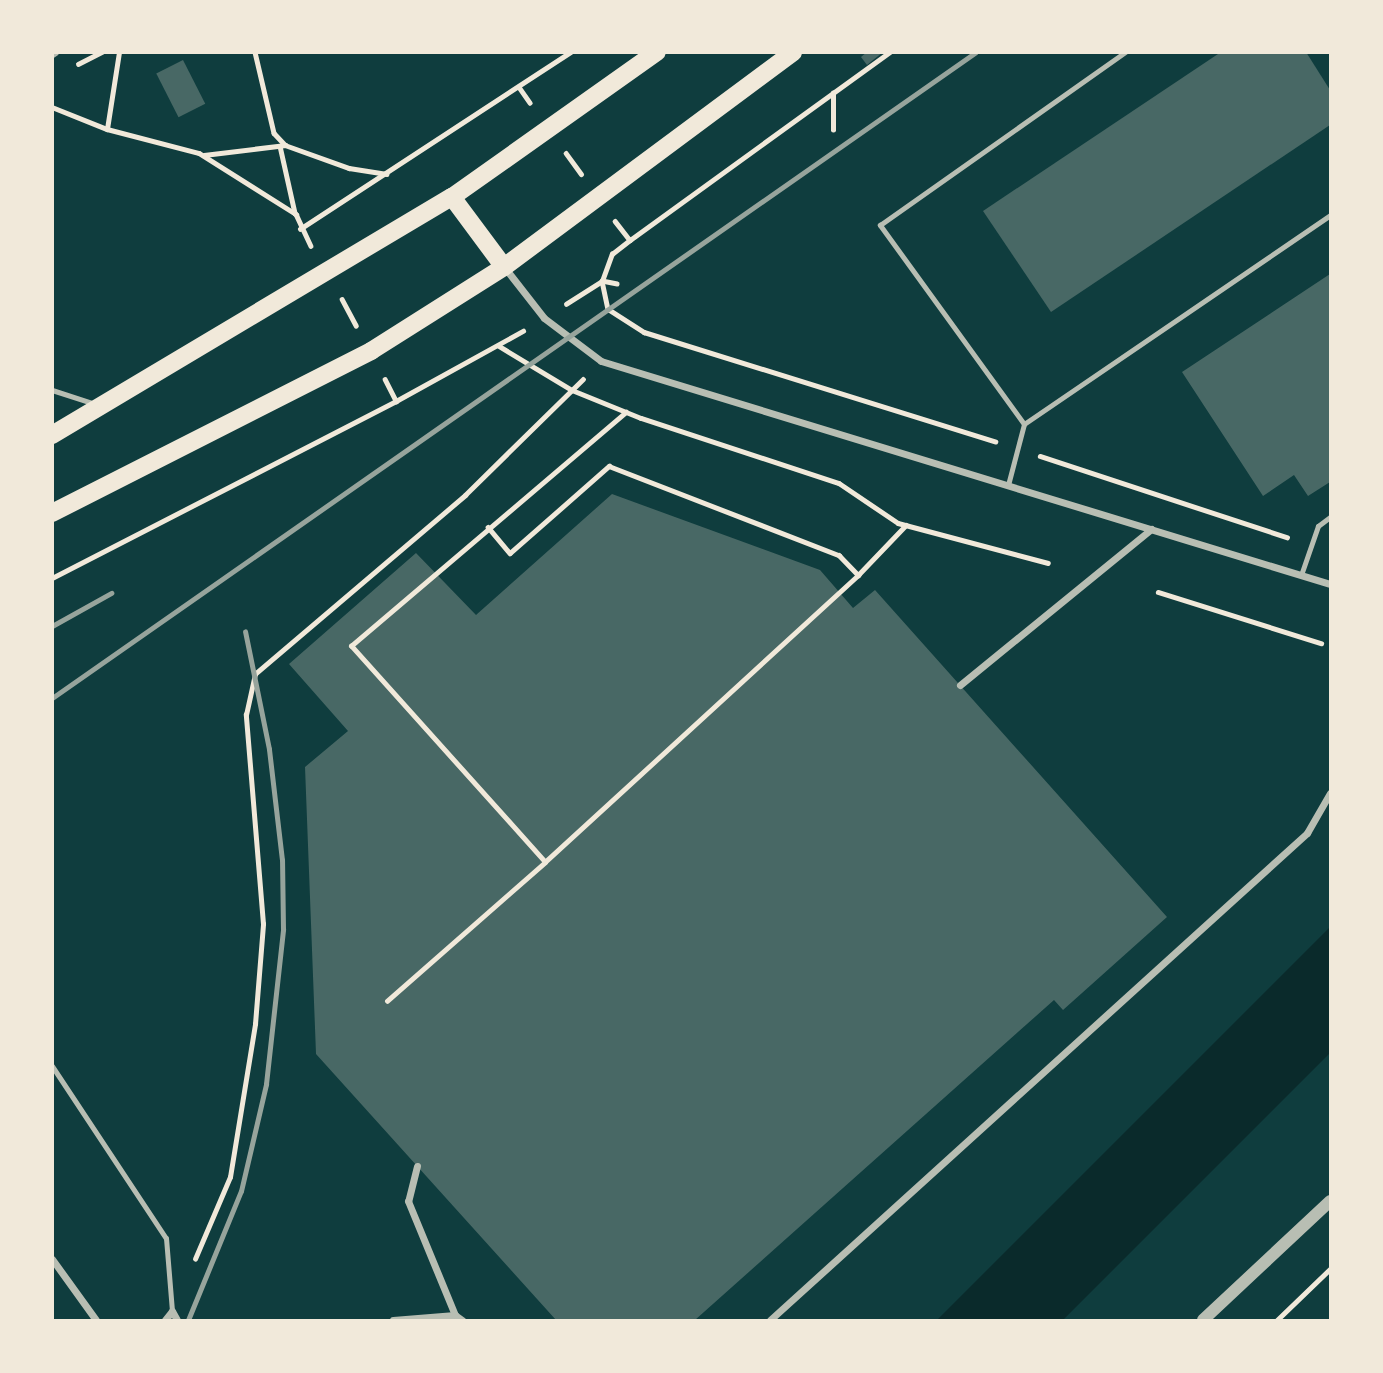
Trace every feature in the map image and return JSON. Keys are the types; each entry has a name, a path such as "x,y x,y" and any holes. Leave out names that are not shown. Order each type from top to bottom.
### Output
{"main road":[{"path":"52,435 105,408 452,197 550,131 657,52"},
{"path":"52,513 371,351 504,267 793,52"},
{"path":"452,197 504,267"}],"street":[{"path":"504,267 544,318 601,361 1331,584"},
{"path":"960,685 1151,529"},
{"path":"770,1321 1307,833 1331,793"},
{"path":"393,1321 458,1318 408,1201 417,1166"},
{"path":"1205,1320 1331,1201"},
{"path":"52,1259 96,1321"},
{"path":"165,1321 172,1311 177,1321"}],"lane":[{"path":"1024,424 880,225 1125,52"},
{"path":"1008,485 1024,424 1331,215"},
{"path":"52,390 105,408"},
{"path":"1301,575 1318,526 1331,517"},
{"path":"52,1066 166,1238 172,1311"}],"path":[{"path":"107,129 119,52"},
{"path":"255,52 274,133 283,146 296,214"},
{"path":"300,229 388,174 570,52"},
{"path":"519,87 630,240"},
{"path":"833,130 834,93"},
{"path":"203,156 283,146 349,168 388,174"},
{"path":"617,284 602,281 608,309 644,332 1018,449 1311,545"},
{"path":"499,346 572,390 626,412 839,483 906,525 1048,563"},
{"path":"193,1263 230,1177 255,1024 263,924 246,715 256,674 465,495 601,361"},
{"path":"52,578 396,401"},
{"path":"545,862 351,646 626,412"},
{"path":"488,527 510,553 609,466 839,555 858,575"},
{"path":"387,1001 545,862 858,575 906,525"},
{"path":"1158,592 1321,643"},
{"path":"1277,1321 1331,1269"}],"water":[{"path":"1330,927 1330,1053 1063,1320 937,1320"}],"building":[{"path":"867,52 883,52 867,65 861,57"},
{"path":"1221,52 1306,52 1330,90 1330,125 1051,312 983,211"},
{"path":"183,60 205,104 179,117 156,74"},
{"path":"1330,274 1330,482 1308,496 1294,475 1263,496 1182,372"},
{"path":"612,494 820,570 853,608 875,590 1167,917 1063,1010 1054,1000 695,1320 556,1320 316,1054 305,767 348,731 289,664 416,553 476,615"}],"railway":[{"path":"52,698 976,52"},
{"path":"52,626 111,593"},
{"path":"188,1320 241,1191 266,1084 283,929 282,860 269,749 245,631"}]}
